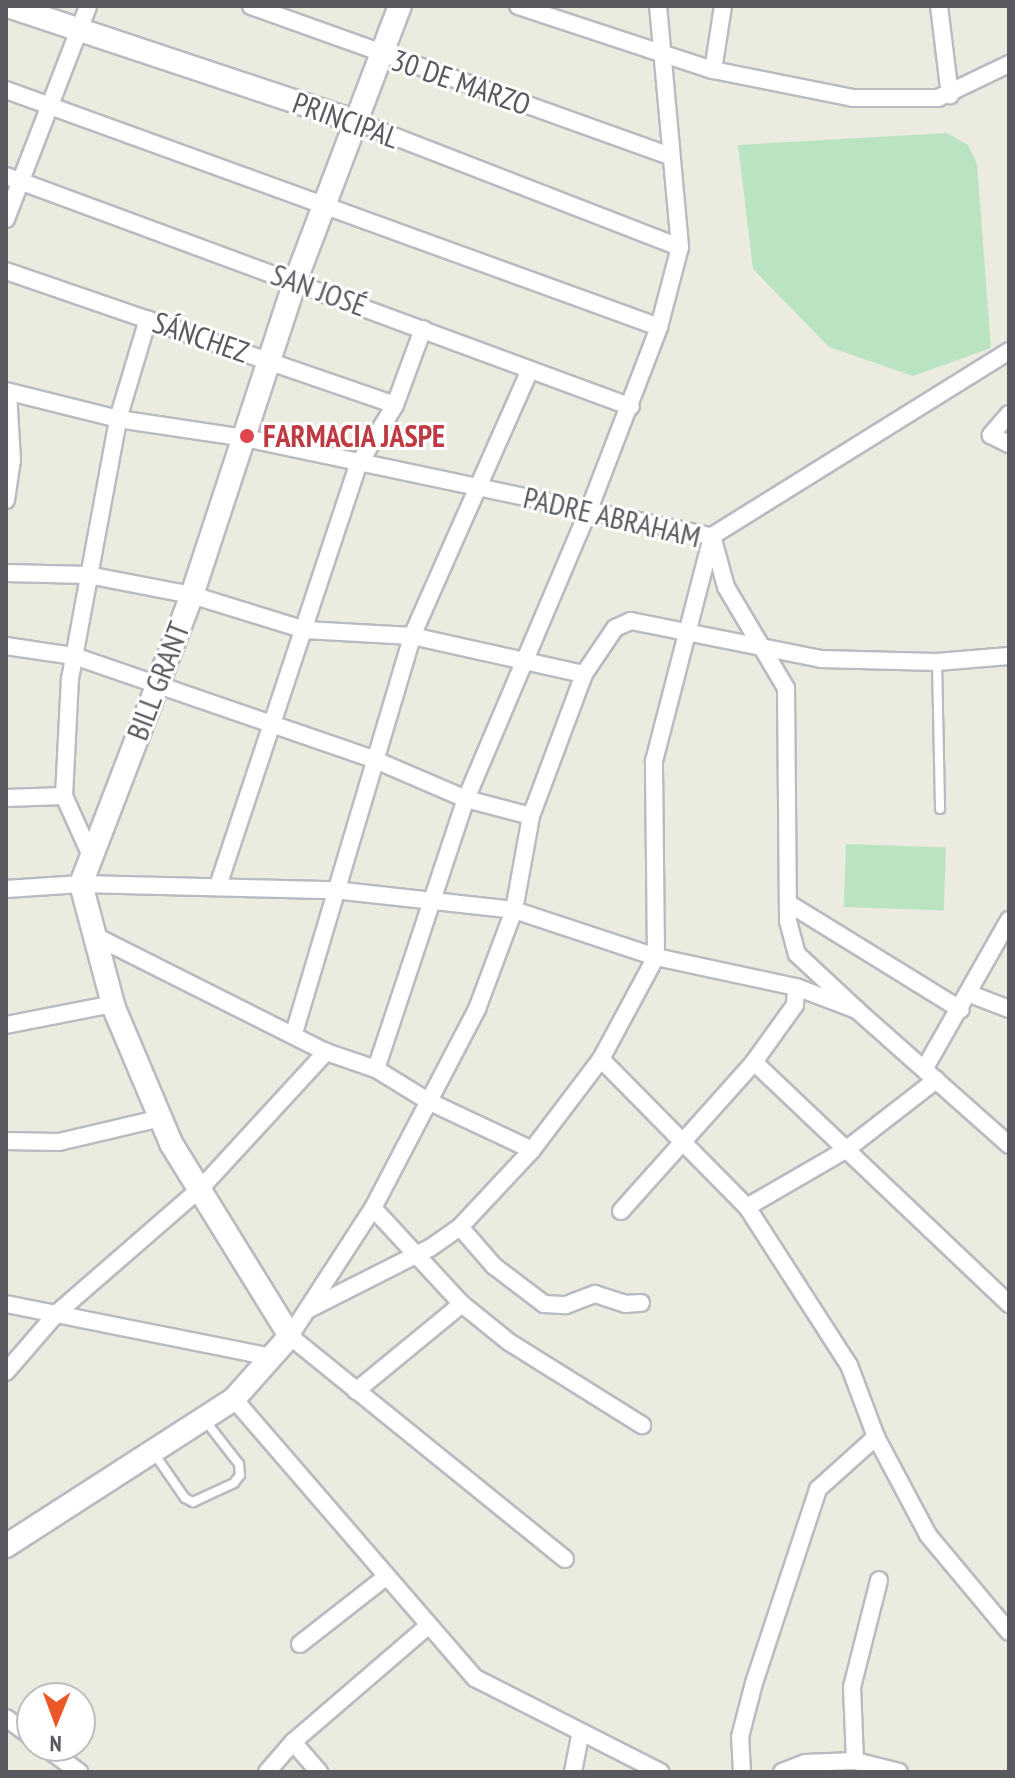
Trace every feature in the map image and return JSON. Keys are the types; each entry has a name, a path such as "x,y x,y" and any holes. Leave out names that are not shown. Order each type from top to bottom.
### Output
{"street":[{"name":"PRINCIPAL","path":"8,6 357,122 680,247"},
{"path":"6,219 14,179 49,104 88,6"},
{"name":"30 DE MARZO","path":"251,6 671,156"},
{"name":"BILL GRANT","path":"81,884 192,595 295,282 400,6"},
{"path":"518,6 713,70 853,98 908,101 950,95 1009,64"},
{"path":"376,1069 436,901 466,799 522,659 631,407 659,327 680,247 658,6"},
{"path":"713,70 723,6"},
{"path":"939,6 950,95"},
{"path":"6,90 322,209 659,327"},
{"name":"SAN JOSÉ","path":"14,179 631,407"},
{"name":"SÁNCHEZ","path":"6,271 395,405"},
{"path":"92,858 64,796 74,656 118,419 148,319"},
{"path":"218,886 358,465 395,405 423,329"},
{"path":"306,1310 418,1254 460,1227 532,1150 601,1059 656,957 654,761 712,536 1009,351"},
{"path":"294,1033 334,890 412,636 530,370"},
{"path":"6,500 12,460 7,391"},
{"name":"PADRE ABRAHAM","path":"7,391 118,419 245,438 358,465 590,507 712,536 726,587 767,648 786,688 788,903 797,954 857,1010"},
{"path":"1009,414 991,435 1009,444"},
{"path":"6,573 88,575 192,595 305,630 412,636 584,674"},
{"path":"6,1546 234,1399 266,1356 290,1336 373,1208 477,1009 514,910 531,816 584,674 621,623 821,659 937,662 1009,656"},
{"path":"6,646 74,656 373,759 466,799 531,816"},
{"path":"6,798 64,796"},
{"path":"81,884 113,1004 161,1118 290,1336 565,1559"},
{"path":"6,889 81,884 334,890 514,910 656,957 796,987 857,1010 1009,1145"},
{"path":"788,903 961,1010"},
{"path":"747,1207 847,1149 931,1073 1009,920"},
{"path":"95,936 294,1033 326,1052 376,1069 428,1101 532,1150"},
{"path":"621,1211 682,1138 754,1062 795,1005 796,987"},
{"path":"970,994 1009,1009"},
{"path":"6,1025 113,1004"},
{"path":"6,1372 57,1313 201,1188 326,1052"},
{"path":"601,1059 747,1207 849,1365 876,1437 928,1535 1009,1632"},
{"path":"754,1062 1009,1304"},
{"path":"6,1141 59,1142 161,1118"},
{"path":"373,1208 462,1304 509,1342 642,1425"},
{"path":"460,1227 494,1266 544,1304 566,1305 595,1294 625,1304 641,1303"},
{"path":"6,1304 266,1356"},
{"path":"356,1391 462,1304"},
{"path":"234,1399 475,1678 580,1735 660,1772"},
{"path":"742,1772 740,1737 754,1683 818,1489 876,1437"},
{"path":"300,1644 387,1576"},
{"path":"855,1761 852,1687 879,1580"},
{"path":"267,1772 293,1742 429,1625"},
{"path":"573,1772 580,1735"},
{"path":"293,1742 319,1772"},
{"path":"782,1772 805,1763 855,1761 877,1769 899,1772"}],"lane":[{"path":"937,662 940,809"},
{"path":"152,1451 185,1498 193,1502 234,1483 240,1475 239,1464 203,1418"}],"green space":[{"path":"947,133 968,145 977,164 991,348 913,376 829,347 753,269 738,145"},
{"path":"846,844 946,847 944,910 844,907"}],"place":[{"name":"FARMACIA JASPE","path":"247,436"}]}
